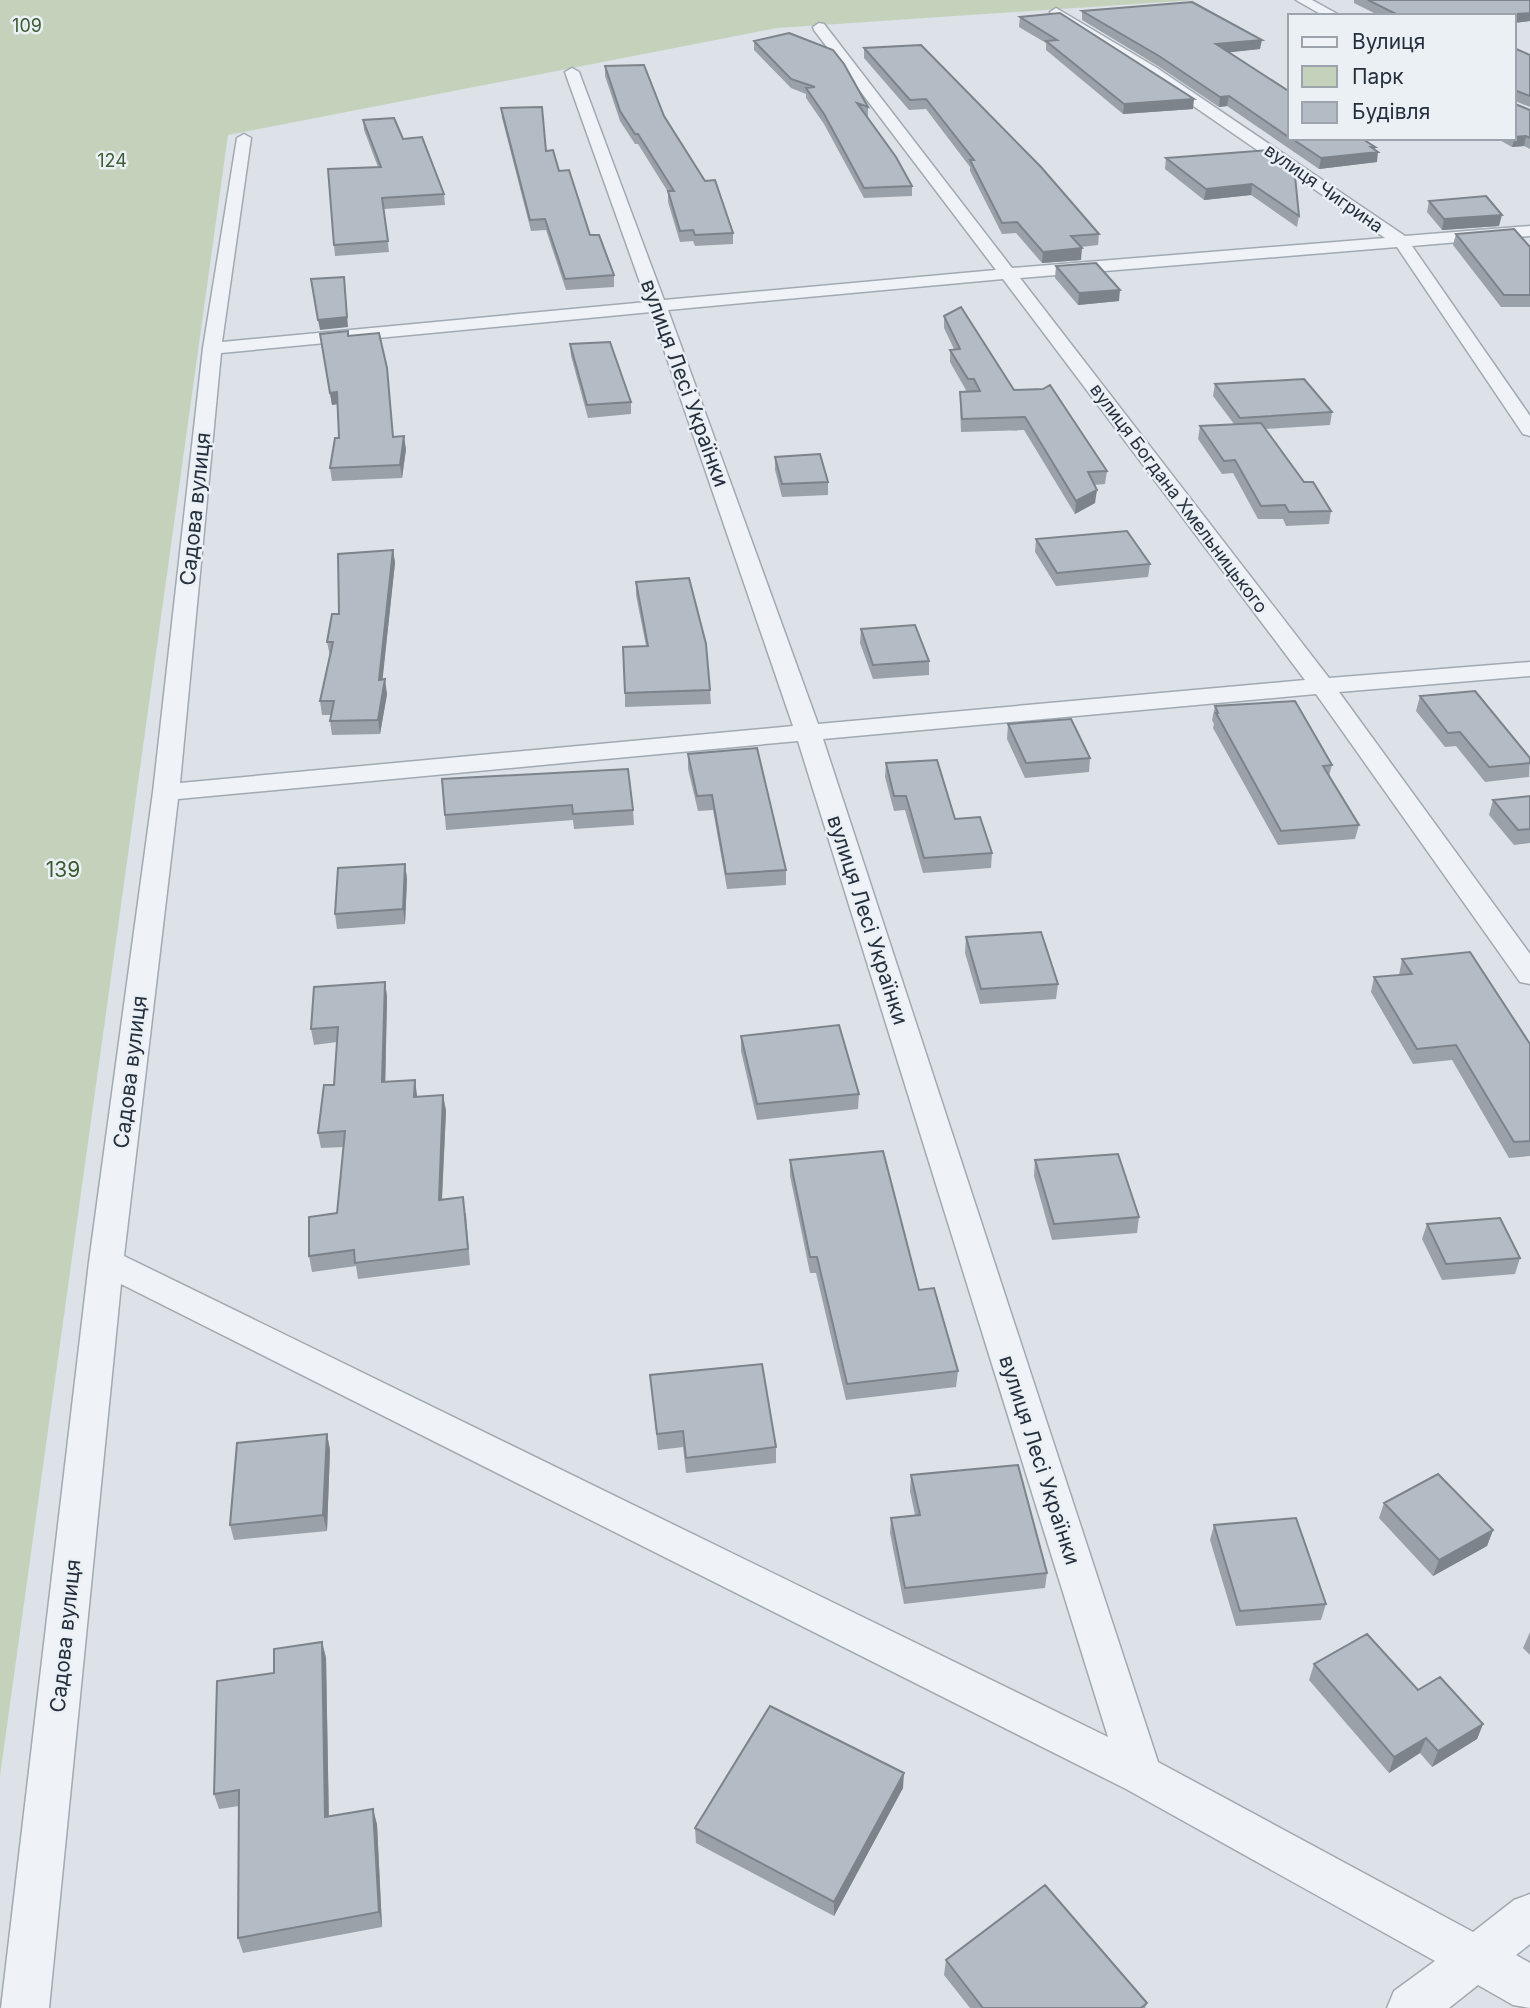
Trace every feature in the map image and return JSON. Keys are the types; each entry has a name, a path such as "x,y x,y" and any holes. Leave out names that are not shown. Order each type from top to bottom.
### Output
{"street":[{"path":"1302,0 1331,14"},
{"name":"вулиця Чигрина","path":"1056,12 1153,71 1401,242 1530,429"},
{"name":"вулиця Богдана Хмельницького","path":"819,27 1323,687 1530,975"},
{"name":"вулиця Лесі Українки","path":"572,72 808,732 1141,1775"},
{"name":"Садова вулиця","path":"25,2008 106,1262 166,792 212,348 244,138"},
{"path":"212,348 657,305 1530,231"},
{"path":"166,792 1530,668"},
{"path":"106,1262 1141,1775 1530,1989"},
{"path":"1411,2008 1530,1916"}],"green space":[{"path":"0,0 1195,0 777,28 228,135 0,1776"}],"building":[{"path":"1368,0 1530,0 1530,13 1396,14"},
{"path":"1192,2 1262,40 1216,44 1288,91 1288,137 1229,96 1220,97 1159,56 1082,11"},
{"path":"1060,13 1194,99 1124,104 1046,41 1057,40 1020,17"},
{"path":"789,33 833,50 868,107 857,103 896,157 912,186 864,188 824,114 806,88 815,87 791,79 754,41"},
{"path":"921,45 1041,167 1099,234 1071,236 1082,248 1043,252 1017,222 1002,223 970,160 974,160 926,99 910,100 864,48"},
{"path":"1516,49 1530,55 1530,96 1516,91"},
{"path":"644,65 664,116 705,181 715,180 733,233 695,235 693,230 680,231 668,191 674,191 620,111 605,66"},
{"path":"1516,104 1530,110 1530,138 1516,137"},
{"path":"542,107 546,151 553,150 559,171 569,170 590,235 599,235 614,275 565,279 545,219 530,220 501,108"},
{"path":"394,118 403,139 422,137 444,194 382,198 388,241 334,245 328,169 381,167 363,120"},
{"path":"1294,140 1364,140 1378,152 1321,158"},
{"path":"1269,150 1294,166 1299,216 1252,184 1206,189 1166,158"},
{"path":"1486,196 1502,215 1444,219 1429,201"},
{"path":"1514,229 1530,247 1530,295 1504,295 1456,234"},
{"path":"1096,263 1120,290 1079,293 1056,266"},
{"path":"344,277 347,317 318,320 311,279"},
{"path":"961,307 1014,390 1043,389 1050,385 1107,471 1088,472 1097,490 1076,501 1025,417 962,419 960,392 980,391 974,379 968,379 950,350 960,349 944,316"},
{"path":"348,331 348,336 379,333 387,368 393,437 404,436 400,465 330,468 335,438 339,438 337,392 330,393 320,334"},
{"path":"610,342 631,402 587,405 570,344"},
{"path":"1304,379 1332,412 1240,418 1215,384"},
{"path":"1261,423 1304,482 1313,482 1331,511 1289,512 1285,505 1261,506 1235,460 1224,461 1200,426"},
{"path":"820,454 828,482 782,484 775,457"},
{"path":"1127,531 1150,564 1057,573 1036,539"},
{"path":"393,550 379,680 385,679 378,720 330,721 334,701 320,701 333,642 327,642 332,614 339,614 338,554"},
{"path":"689,578 706,644 710,690 625,693 623,647 648,646 636,582"},
{"path":"915,625 929,661 873,665 861,629"},
{"path":"1475,691 1530,758 1530,763 1489,767 1460,732 1448,733 1420,696"},
{"path":"1295,701 1332,765 1323,766 1359,825 1281,831 1216,713 1215,706"},
{"path":"1071,719 1090,758 1026,763 1008,724"},
{"path":"757,748 786,870 726,874 712,795 697,796 688,754"},
{"path":"937,760 955,819 980,817 992,853 924,858 906,796 894,796 886,763"},
{"path":"628,769 633,810 573,814 572,805 445,815 442,779"},
{"path":"1530,796 1530,829 1518,830 1493,800"},
{"path":"405,864 403,909 335,914 338,868"},
{"path":"1041,932 1058,984 981,989 966,937"},
{"path":"1470,952 1530,1044 1530,1141 1514,1142 1456,1045 1417,1049 1374,977 1412,974 1402,959"},
{"path":"385,982 382,1082 415,1080 414,1097 443,1095 439,1200 463,1197 468,1249 355,1263 354,1250 309,1256 309,1217 337,1213 345,1131 318,1133 324,1085 334,1085 338,1027 311,1029 314,987"},
{"path":"839,1025 859,1094 757,1104 741,1036"},
{"path":"883,1151 919,1290 934,1288 958,1371 847,1384 817,1257 810,1257 790,1160"},
{"path":"1118,1154 1139,1217 1054,1224 1035,1160"},
{"path":"1500,1218 1520,1258 1446,1264 1427,1224"},
{"path":"762,1364 776,1447 686,1458 683,1431 657,1434 650,1375"},
{"path":"327,1434 323,1515 230,1525 237,1443"},
{"path":"1018,1465 1047,1573 905,1588 891,1518 920,1515 911,1475"},
{"path":"1438,1474 1493,1530 1439,1560 1384,1503"},
{"path":"1296,1518 1326,1604 1240,1611 1214,1525"},
{"path":"1367,1634 1418,1690 1440,1677 1483,1724 1438,1751 1426,1738 1394,1757 1314,1664"},
{"path":"322,1642 325,1817 373,1809 379,1912 238,1938 239,1790 214,1794 217,1681 274,1673 274,1649"},
{"path":"770,1706 904,1773 834,1902 695,1828"},
{"path":"1045,1885 1147,2003 1141,2008 983,2008 946,1960"}],"park label":[{"name":"109","path":"27,25"},
{"name":"124","path":"112,160"},
{"name":"139","path":"63,869"}]}
